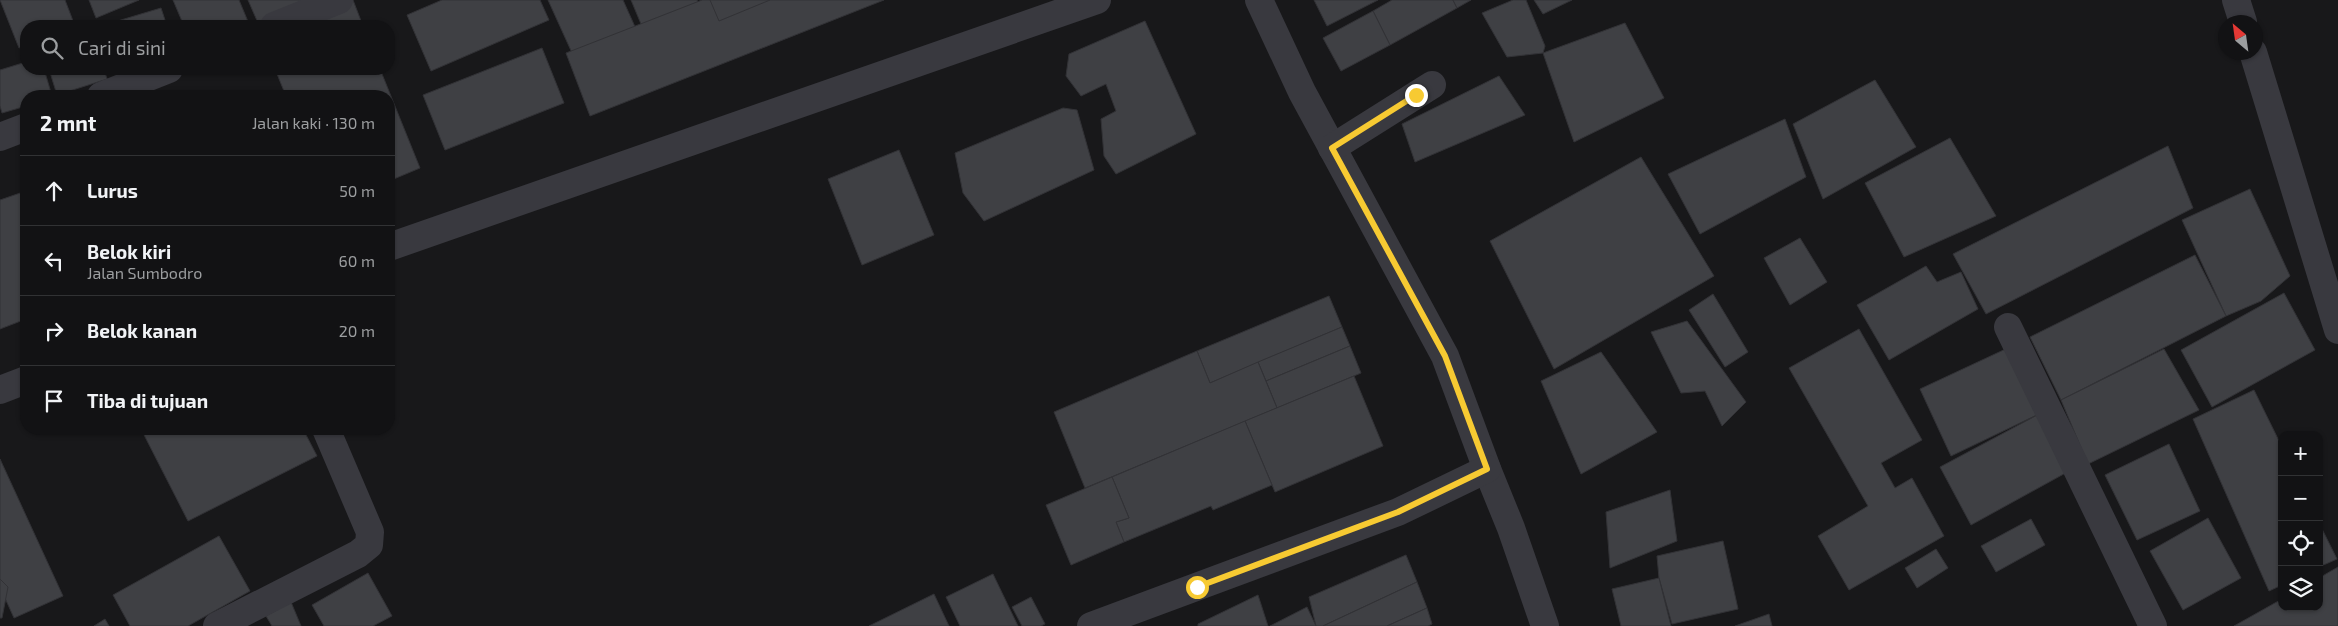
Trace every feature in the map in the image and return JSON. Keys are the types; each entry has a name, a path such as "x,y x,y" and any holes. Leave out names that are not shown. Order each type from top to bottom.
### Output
{"street":[{"path":"289,20 339,0"},
{"path":"395,245 1098,0"},
{"path":"1258,0 1302,92 1445,356 1511,528 1545,626"},
{"path":"2236,0 2241,15"},
{"path":"2255,60 2338,330"},
{"path":"116,90 154,75"},
{"path":"1332,148 1432,85"},
{"path":"0,137 20,129"},
{"path":"2008,327 2154,626"},
{"path":"0,390 20,382"},
{"path":"217,626 358,554 369,545 370,532 329,435"},
{"path":"1090,626 1398,512 1487,469"}],"building":[{"path":"0,0 65,0 73,20 20,20 19,48"},
{"path":"89,0 139,0 96,18"},
{"path":"173,0 239,0 247,20 181,20"},
{"path":"248,0 314,0 266,20 257,20"},
{"path":"325,0 353,0 361,20 274,20"},
{"path":"442,0 540,0 549,20 431,71 407,15"},
{"path":"548,0 623,0 649,58 587,86"},
{"path":"631,0 697,0 707,25 651,48"},
{"path":"702,0 884,0 590,116 566,53"},
{"path":"710,0 770,0 719,21"},
{"path":"1314,0 1378,0 1327,26"},
{"path":"1392,0 1453,0 1457,8 1390,45 1373,11"},
{"path":"1453,0 1471,0 1457,8"},
{"path":"1513,0 1526,0 1545,46 1543,53 1507,57 1482,13"},
{"path":"1534,0 1572,0 1543,14"},
{"path":"161,8 165,20 121,20"},
{"path":"1373,11 1390,45 1341,71 1323,38"},
{"path":"1145,21 1196,134 1116,174 1104,156 1101,119 1116,111 1106,84 1081,96 1066,76 1069,54"},
{"path":"1625,23 1664,98 1574,142 1543,53"},
{"path":"542,48 564,103 445,150 423,95"},
{"path":"20,64 20,75 46,75 50,90 20,90 20,108 2,113 0,106 0,70"},
{"path":"51,75 106,75 107,79 73,90 55,90"},
{"path":"277,75 382,75 388,90 284,90"},
{"path":"1499,76 1525,115 1415,162 1402,124"},
{"path":"1875,80 1916,147 1823,199 1793,124"},
{"path":"395,106 420,168 395,178"},
{"path":"1063,108 1077,110 1094,170 984,221 963,193 955,153"},
{"path":"1785,119 1806,177 1700,234 1668,174"},
{"path":"1950,138 1996,216 1904,257 1865,183"},
{"path":"2168,146 2193,208 1986,314 1953,254"},
{"path":"899,150 934,235 862,265 828,179"},
{"path":"1641,157 1714,276 1554,369 1490,241"},
{"path":"2250,189 2290,276 2261,301 2226,316 2182,220"},
{"path":"20,193 20,321 0,329 0,200"},
{"path":"1800,238 1827,282 1790,305 1764,258"},
{"path":"2195,255 2226,316 2061,400 2030,337"},
{"path":"1926,266 1937,282 1961,272 1978,309 1889,360 1857,305"},
{"path":"2284,293 2315,350 2212,407 2181,350"},
{"path":"1713,294 1748,352 1725,367 1689,310"},
{"path":"1329,296 1342,327 1210,383 1197,351"},
{"path":"1687,321 1746,402 1722,426 1705,391 1681,393 1651,332"},
{"path":"1342,327 1350,346 1266,381 1258,362"},
{"path":"1859,329 1922,440 1881,463 1895,488 1912,478 1944,536 1849,590 1818,536 1868,506 1789,368"},
{"path":"1350,346 1361,373 1277,408 1266,381"},
{"path":"2010,347 2041,413 1951,456 1920,389"},
{"path":"2164,349 2199,410 2088,464 2061,400"},
{"path":"1197,351 1210,383 1258,362 1277,408 1085,488 1054,412"},
{"path":"1601,352 1657,432 1581,474 1541,381"},
{"path":"1354,376 1383,446 1275,492 1245,421"},
{"path":"2254,390 2278,439 2278,587 2269,591 2193,419"},
{"path":"2041,413 2071,470 1971,525 1940,467"},
{"path":"1245,421 1272,485 1213,510 1211,506 1124,542 1116,522 1129,518 1112,477"},
{"path":"144,435 306,435 317,456 188,521"},
{"path":"2169,444 2200,511 2137,540 2105,475"},
{"path":"0,459 63,596 14,618 0,587"},
{"path":"1112,477 1129,518 1116,522 1124,542 1071,565 1046,505"},
{"path":"1670,490 1677,541 1610,568 1606,512"},
{"path":"2208,518 2241,578 2183,610 2150,551"},
{"path":"2031,519 2045,545 1996,572 1981,546"},
{"path":"2323,531 2337,559 2323,565"},
{"path":"219,536 250,591 188,626 130,626 113,595"},
{"path":"1723,541 1738,609 1672,624 1659,578 1657,556"},
{"path":"1936,549 1948,568 1917,588 1905,568"},
{"path":"1406,555 1417,582 1323,626 1316,626 1309,597"},
{"path":"2338,567 2338,626 2234,626 2278,601 2278,611 2323,611 2323,576"},
{"path":"368,573 392,616 373,626 324,626 312,605"},
{"path":"993,574 1018,626 960,626 946,597"},
{"path":"1659,578 1671,626 1621,626 1612,589"},
{"path":"0,579 8,587 2,618 0,618"},
{"path":"1417,582 1427,608 1387,626 1323,626"},
{"path":"934,594 949,626 869,626"},
{"path":"1258,595 1268,626 1198,626 1198,624"},
{"path":"1031,597 1045,624 1041,626 1022,626 1012,607"},
{"path":"291,602 301,626 272,626 266,616"},
{"path":"1307,607 1316,626 1270,626"},
{"path":"1427,608 1432,624 1428,626 1387,626"},
{"path":"1769,614 1772,626 1735,626"},
{"path":"105,619 109,626 94,626"}],"route":[{"path":"1197,587 1398,512 1487,469 1445,356 1332,148 1416,95"}]}
